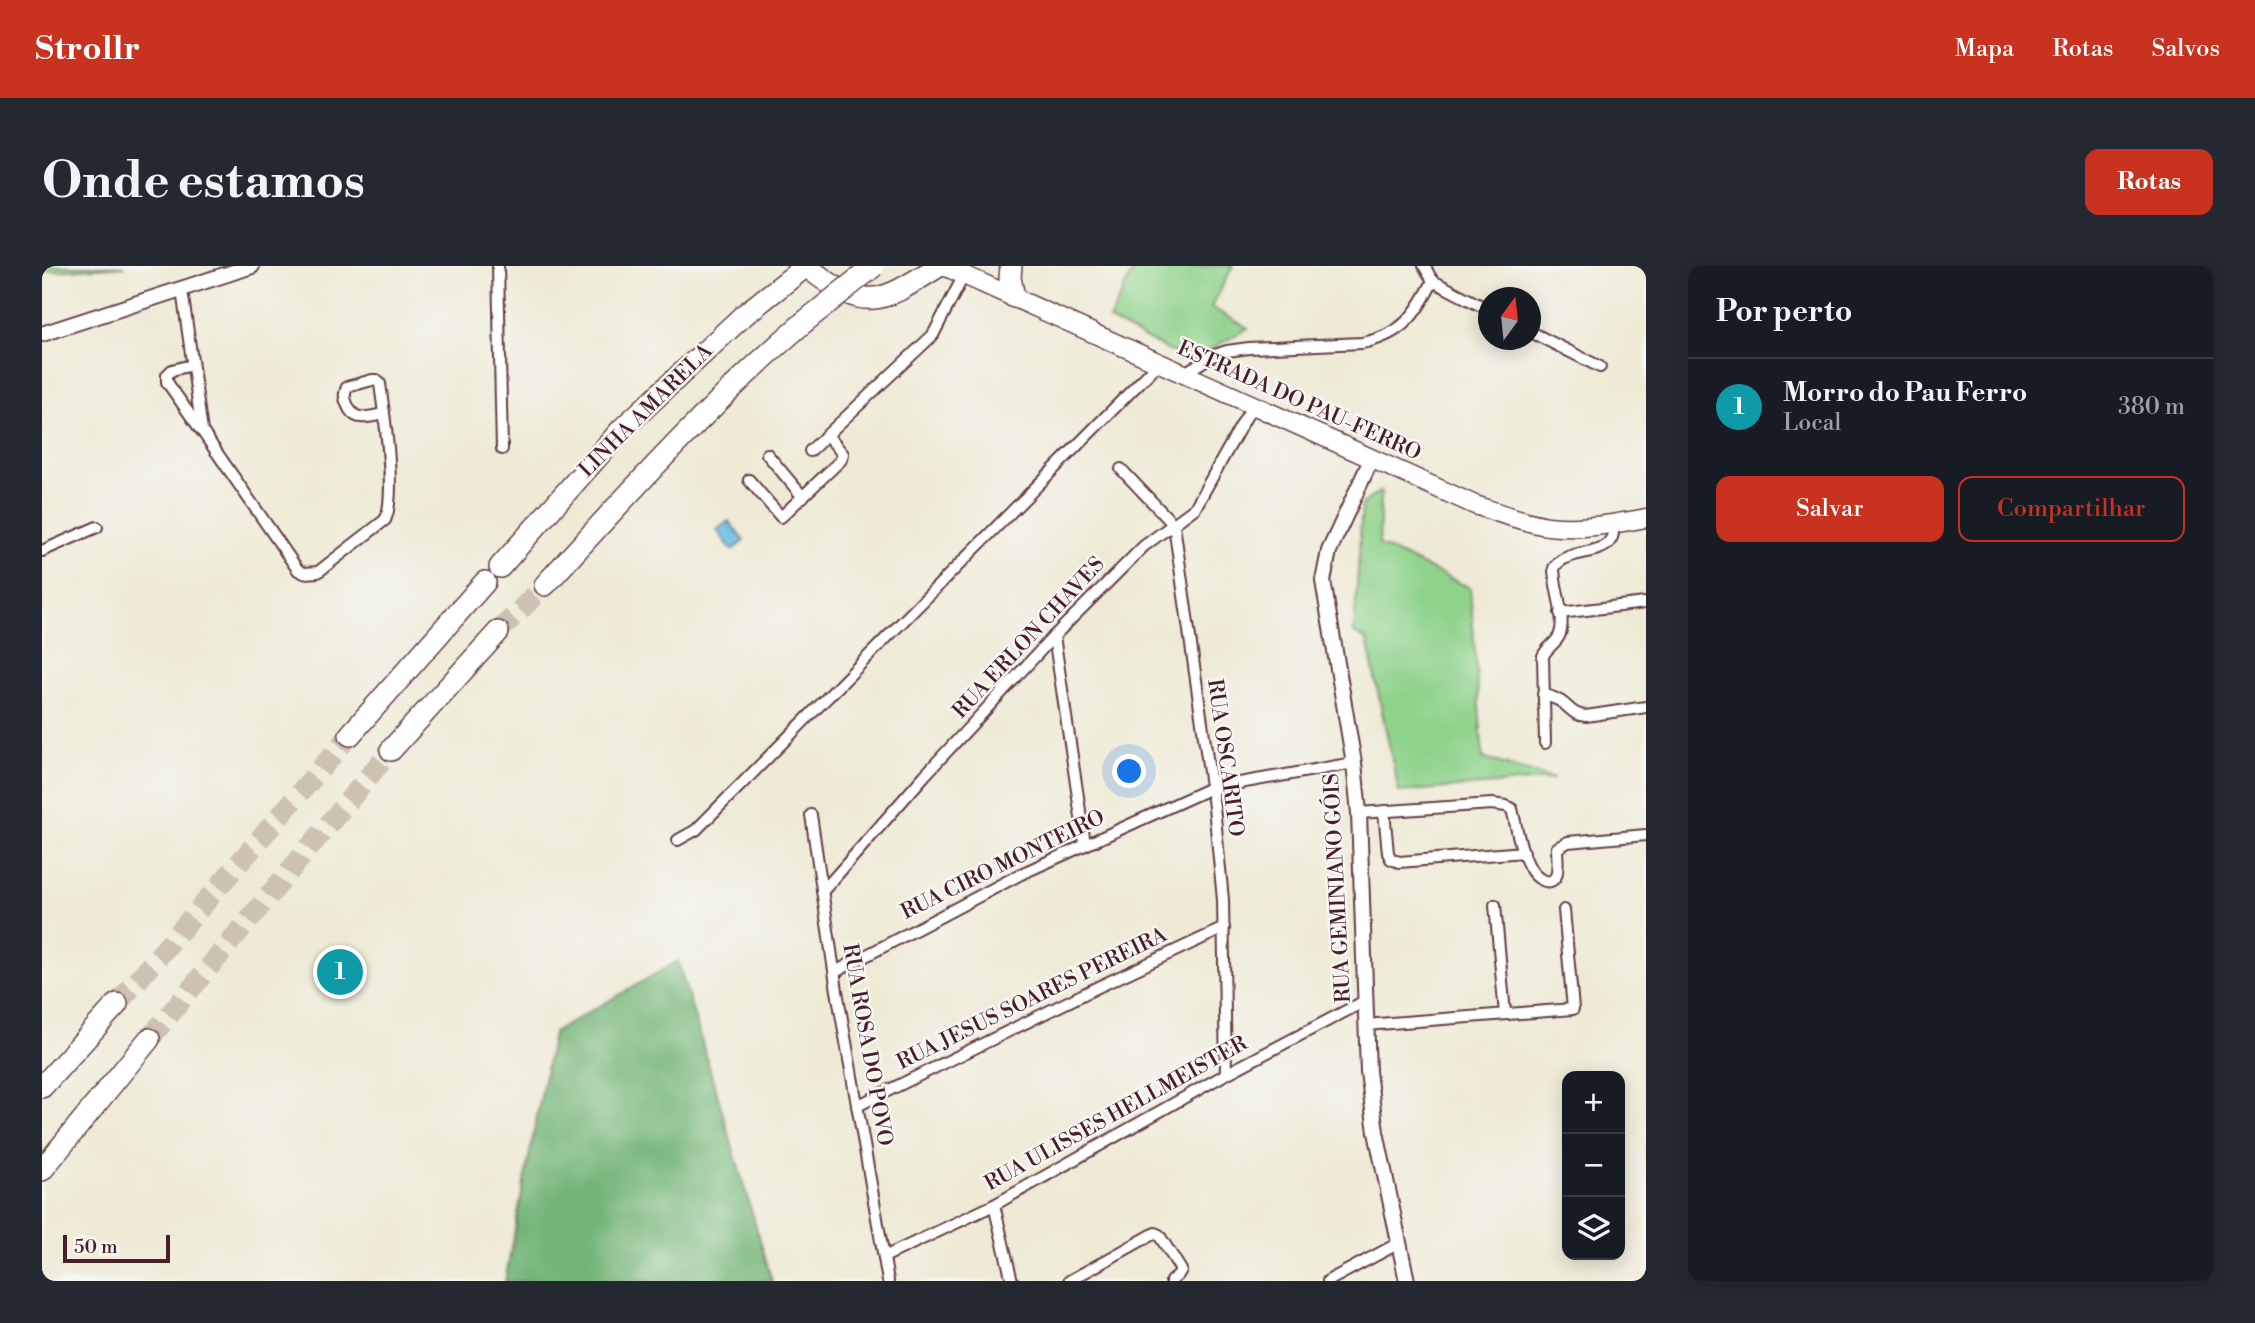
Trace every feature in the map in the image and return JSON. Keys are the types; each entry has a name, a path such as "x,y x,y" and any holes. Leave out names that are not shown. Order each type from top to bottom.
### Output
{"highway":[{"path":"806,266 846,294 864,299 895,294 939,266"},
{"name":"LINHA AMARELA","path":"350,735 622,429 744,315 806,266"},
{"name":"LINHA AMARELA","path":"545,586 651,468 740,379 803,323 874,266"},
{"path":"1011,266 1010,278 1014,297"},
{"path":"391,750 498,632"},
{"path":"42,1087 117,1004"},
{"path":"42,1170 149,1039"}],"main road":[{"name":"ESTRADA DO PAU-FERRO","path":"944,266 1328,438 1371,460 1514,519 1549,526 1581,527 1646,518"}],"street":[{"path":"42,334 252,266"},
{"path":"498,266 502,449"},
{"path":"1424,266 1433,281 1478,304"},
{"path":"810,451 933,335 964,275"},
{"path":"1183,374 1212,356 1227,351 1379,340 1395,332 1409,320 1433,281"},
{"path":"182,290 202,431"},
{"path":"1541,337 1600,367"},
{"path":"678,840 696,830 1159,363"},
{"path":"192,365 172,370 167,375 167,382 298,570 304,573 318,572 385,520 390,511 383,414"},
{"name":"RUA ERLON CHAVES","path":"822,892 925,775 1054,636 1144,546 1199,503 1252,405"},
{"path":"749,480 781,517 843,457 827,435"},
{"path":"767,454 803,496"},
{"name":"RUA GEMINIANO GÓIS","path":"1371,460 1329,551 1323,581 1354,763 1359,813 1368,1072 1376,1132 1407,1281"},
{"path":"1121,469 1174,525"},
{"path":"1545,743 1543,656 1560,634 1554,573 1556,564 1607,545 1613,537 1613,524"},
{"name":"RUA OSCARITO","path":"1174,525 1211,788 1223,900 1226,1074"},
{"path":"42,551 97,527"},
{"path":"1560,613 1645,603"},
{"path":"1054,636 1085,844"},
{"path":"1543,694 1559,701 1571,713 1577,715 1646,707"},
{"name":"RUA CIRO MONTEIRO","path":"835,972 1010,880 1211,788 1354,763"},
{"path":"1359,813 1492,804 1506,806 1512,810 1530,869 1545,881 1552,880 1556,875 1557,848 1561,844 1646,835"},
{"path":"1384,811 1388,853 1391,859 1399,862 1524,852"},
{"name":"RUA ROSA DO POVO","path":"811,815 888,1281"},
{"path":"1495,905 1504,1014"},
{"path":"1365,1025 1573,1009 1564,910"},
{"name":"RUA JESUS SOARES PEREIRA","path":"857,1106 1098,986 1224,928"},
{"name":"RUA ULISSES HELLMEISTER","path":"884,1257 994,1205 1226,1074 1365,1001"},
{"path":"994,1205 1012,1281"},
{"path":"1069,1281 1155,1233 1159,1235 1181,1270 1171,1281"},
{"path":"1328,1281 1399,1243"}],"green space":[{"path":"42,266 125,266 42,272"},
{"path":"1135,266 1233,266 1211,307 1248,328 1190,361 1109,320"},
{"path":"1381,491 1379,545 1470,588 1483,758 1554,779 1399,792 1367,640 1354,633 1362,504"},
{"path":"678,961 772,1281 505,1281 553,1033"}],"water":[{"path":"729,521 744,541 732,550 717,530"}],"tunnel":[{"path":"498,632 545,585"},
{"path":"117,1004 350,735"},
{"path":"149,1039 391,750"}],"place":[{"name":"Morro do Pau Ferro","path":"340,972"}]}
